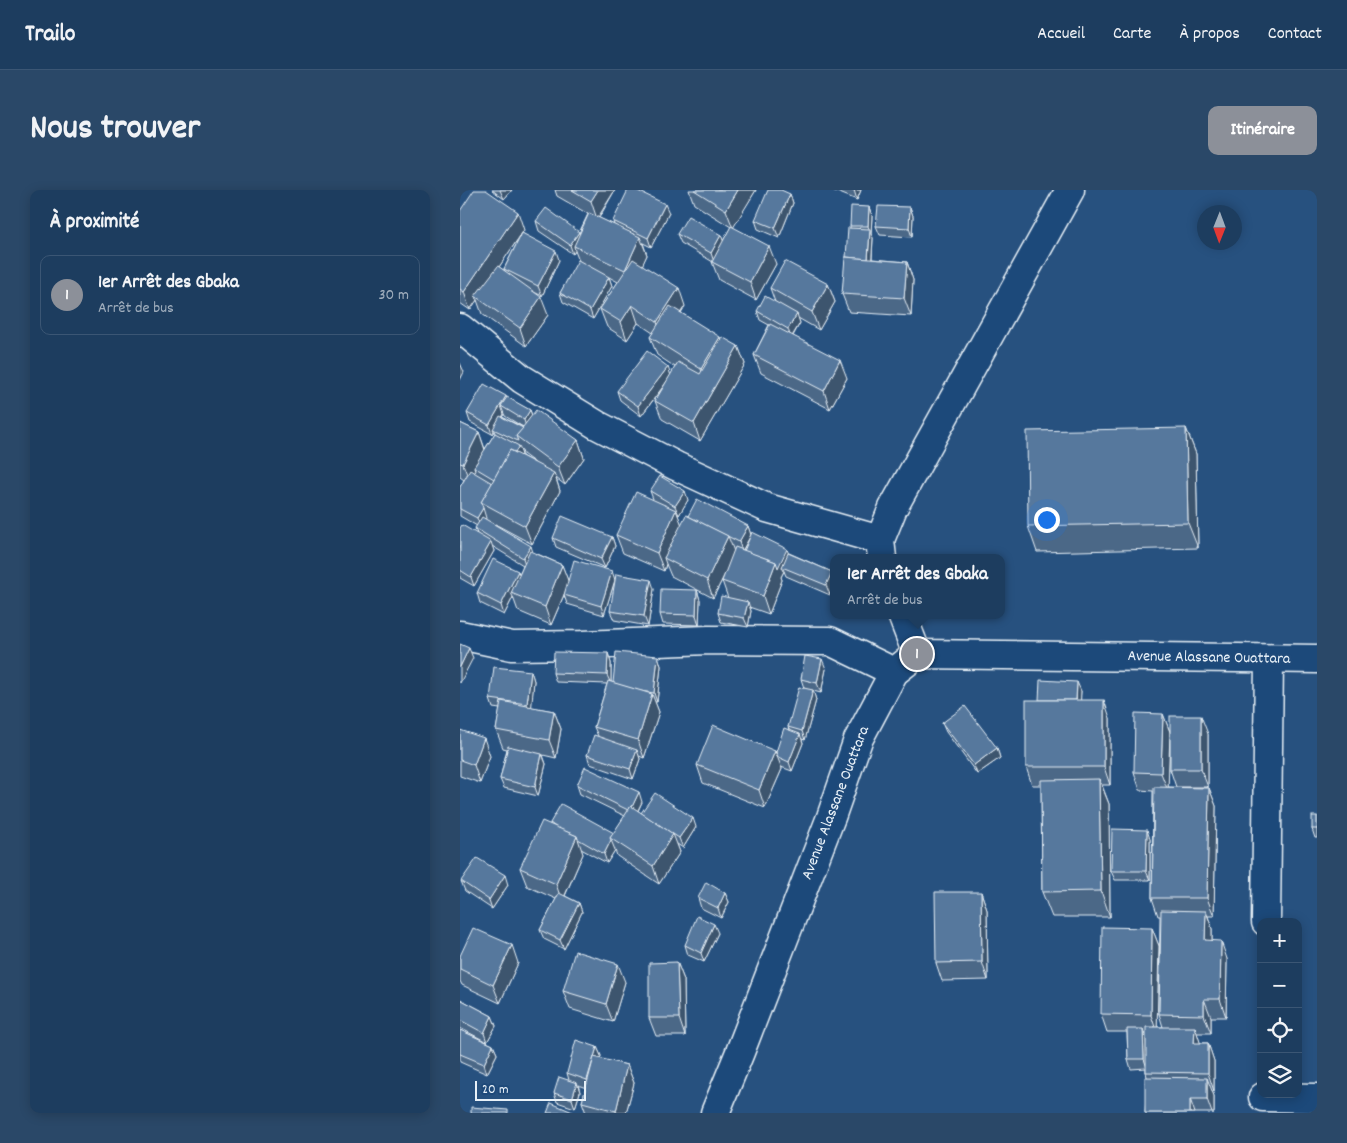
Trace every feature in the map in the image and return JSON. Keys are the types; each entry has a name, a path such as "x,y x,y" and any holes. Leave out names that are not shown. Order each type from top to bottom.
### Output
{"street":[{"path":"460,328 522,379 597,425 676,466 767,508 881,549 893,508 1070,190"},
{"path":"904,619 917,654"},
{"path":"460,635 512,646 708,640 830,641 894,672"},
{"name":"Avenue Alassane Ouattara","path":"715,1113 827,826 858,740 894,672 917,654 1317,659"},
{"path":"1266,918 1269,659"},
{"path":"1263,1101 1317,1098"}],"building":[{"path":"474,190 486,190 518,212 464,292 460,289 460,211"},
{"path":"572,190 598,190 591,201"},
{"path":"628,190 636,190 665,204 648,238 613,221"},
{"path":"694,190 738,190 726,210"},
{"path":"768,190 781,190 790,194 775,228 755,220"},
{"path":"851,206 869,207 868,226 850,226"},
{"path":"878,206 910,207 909,228 876,226"},
{"path":"546,208 579,232 570,245 536,221"},
{"path":"589,213 640,237 625,270 574,246"},
{"path":"688,216 721,235 711,253 677,234"},
{"path":"731,226 769,246 750,282 712,262"},
{"path":"848,228 870,229 868,259 846,257"},
{"path":"522,233 556,251 538,286 504,269"},
{"path":"845,257 907,262 904,298 842,294"},
{"path":"633,259 679,288 657,322 632,305 621,322 600,309"},
{"path":"578,260 609,277 590,310 560,293"},
{"path":"785,261 828,284 812,312 770,288"},
{"path":"498,266 541,297 520,328 475,296"},
{"path":"765,296 797,314 788,329 757,311"},
{"path":"670,306 720,337 701,369 650,337"},
{"path":"770,324 840,360 824,391 754,355"},
{"path":"722,337 738,346 694,423 655,401 678,362 700,374"},
{"path":"647,351 668,367 638,406 617,391"},
{"path":"484,384 506,396 489,425 467,413"},
{"path":"507,397 530,410 524,420 501,406"},
{"path":"536,410 578,440 558,467 516,436"},
{"path":"500,416 523,428 516,436 518,441 493,429"},
{"path":"460,423 479,432 463,464 460,463"},
{"path":"1186,428 1188,523 1028,526 1027,431"},
{"path":"495,433 519,446 515,452 510,450 494,479 474,467"},
{"path":"510,450 554,473 525,526 481,502"},
{"path":"470,470 492,483 481,502 483,508 477,518 460,509 460,487"},
{"path":"660,476 685,491 675,506 650,491"},
{"path":"636,492 676,510 657,553 616,535"},
{"path":"697,499 748,526 739,542 688,516"},
{"path":"686,515 728,536 707,580 664,558"},
{"path":"562,516 612,537 601,559 553,538"},
{"path":"482,517 531,546 523,558 475,528"},
{"path":"462,525 491,542 471,577 460,570 460,528"},
{"path":"752,532 787,549 778,568 776,562 744,551"},
{"path":"735,547 776,562 763,596 722,581"},
{"path":"530,551 562,565 545,607 511,593"},
{"path":"788,553 830,571 830,576 826,585 782,567"},
{"path":"493,559 518,571 501,605 477,593"},
{"path":"574,560 612,571 601,606 564,595"},
{"path":"616,574 651,580 644,616 610,611"},
{"path":"661,589 697,590 696,615 660,614"},
{"path":"721,596 748,602 744,618 718,613"},
{"path":"460,644 469,648 460,667"},
{"path":"554,652 608,653 607,675 553,673"},
{"path":"616,652 658,656 654,693 613,683"},
{"path":"805,656 822,659 817,683 801,679"},
{"path":"494,667 531,671 527,704 490,699"},
{"path":"1040,680 1077,682 1076,700 1039,700"},
{"path":"608,681 652,694 638,740 594,727"},
{"path":"799,687 813,690 802,731 788,727"},
{"path":"1026,700 1104,700 1104,767 1026,767"},
{"path":"501,701 554,711 549,740 496,730"},
{"path":"965,706 997,748 974,765 942,723"},
{"path":"1135,713 1163,714 1161,773 1134,772"},
{"path":"1170,716 1201,716 1201,769 1170,769"},
{"path":"713,725 775,751 759,790 697,765"},
{"path":"784,728 800,734 789,762 778,757 776,752"},
{"path":"460,730 484,738 474,765 460,760"},
{"path":"594,735 637,750 630,769 587,755"},
{"path":"508,746 542,754 535,787 500,779"},
{"path":"585,767 639,792 632,807 628,810 577,785"},
{"path":"1099,779 1101,891 1042,892 1041,780"},
{"path":"1154,787 1209,788 1207,898 1152,898"},
{"path":"655,793 693,818 679,838 641,813"},
{"path":"561,804 614,833 604,854 578,839 577,836 550,823"},
{"path":"631,806 673,834 653,866 610,838"},
{"path":"1312,816 1317,816 1317,829 1312,829"},
{"path":"542,821 577,836 556,884 520,868"},
{"path":"1112,829 1147,830 1146,871 1111,871"},
{"path":"477,858 505,875 489,900 461,881"},
{"path":"706,882 725,893 718,908 698,898"},
{"path":"935,892 981,892 982,962 936,963"},
{"path":"559,893 579,903 560,940 540,930"},
{"path":"1161,910 1206,911 1205,940 1221,941 1220,999 1204,999 1204,1015 1159,1014"},
{"path":"697,916 714,924 701,953 685,945"},
{"path":"1102,927 1152,928 1151,1015 1101,1014"},
{"path":"473,928 512,945 493,985 460,969 460,956"},
{"path":"575,951 618,964 606,1004 563,991"},
{"path":"677,962 679,1018 649,1018 649,963"},
{"path":"460,999 492,1016 484,1033 460,1020"},
{"path":"1146,1027 1195,1027 1194,1043 1208,1043 1208,1073 1146,1072"},
{"path":"1127,1029 1143,1029 1144,1059 1128,1059"},
{"path":"460,1030 493,1045 484,1064 460,1054"},
{"path":"576,1040 597,1047 587,1080 567,1073"},
{"path":"594,1057 627,1065 616,1111 582,1102"},
{"path":"559,1077 577,1083 572,1099 554,1093"},
{"path":"1145,1077 1207,1078 1207,1099 1190,1099 1190,1113 1145,1113"},
{"path":"551,1103 575,1113 547,1113"},
{"path":"471,1107 508,1110 508,1113 471,1113"}],"place":[{"name":"1er Arrêt des Gbaka","path":"917,654"}]}
